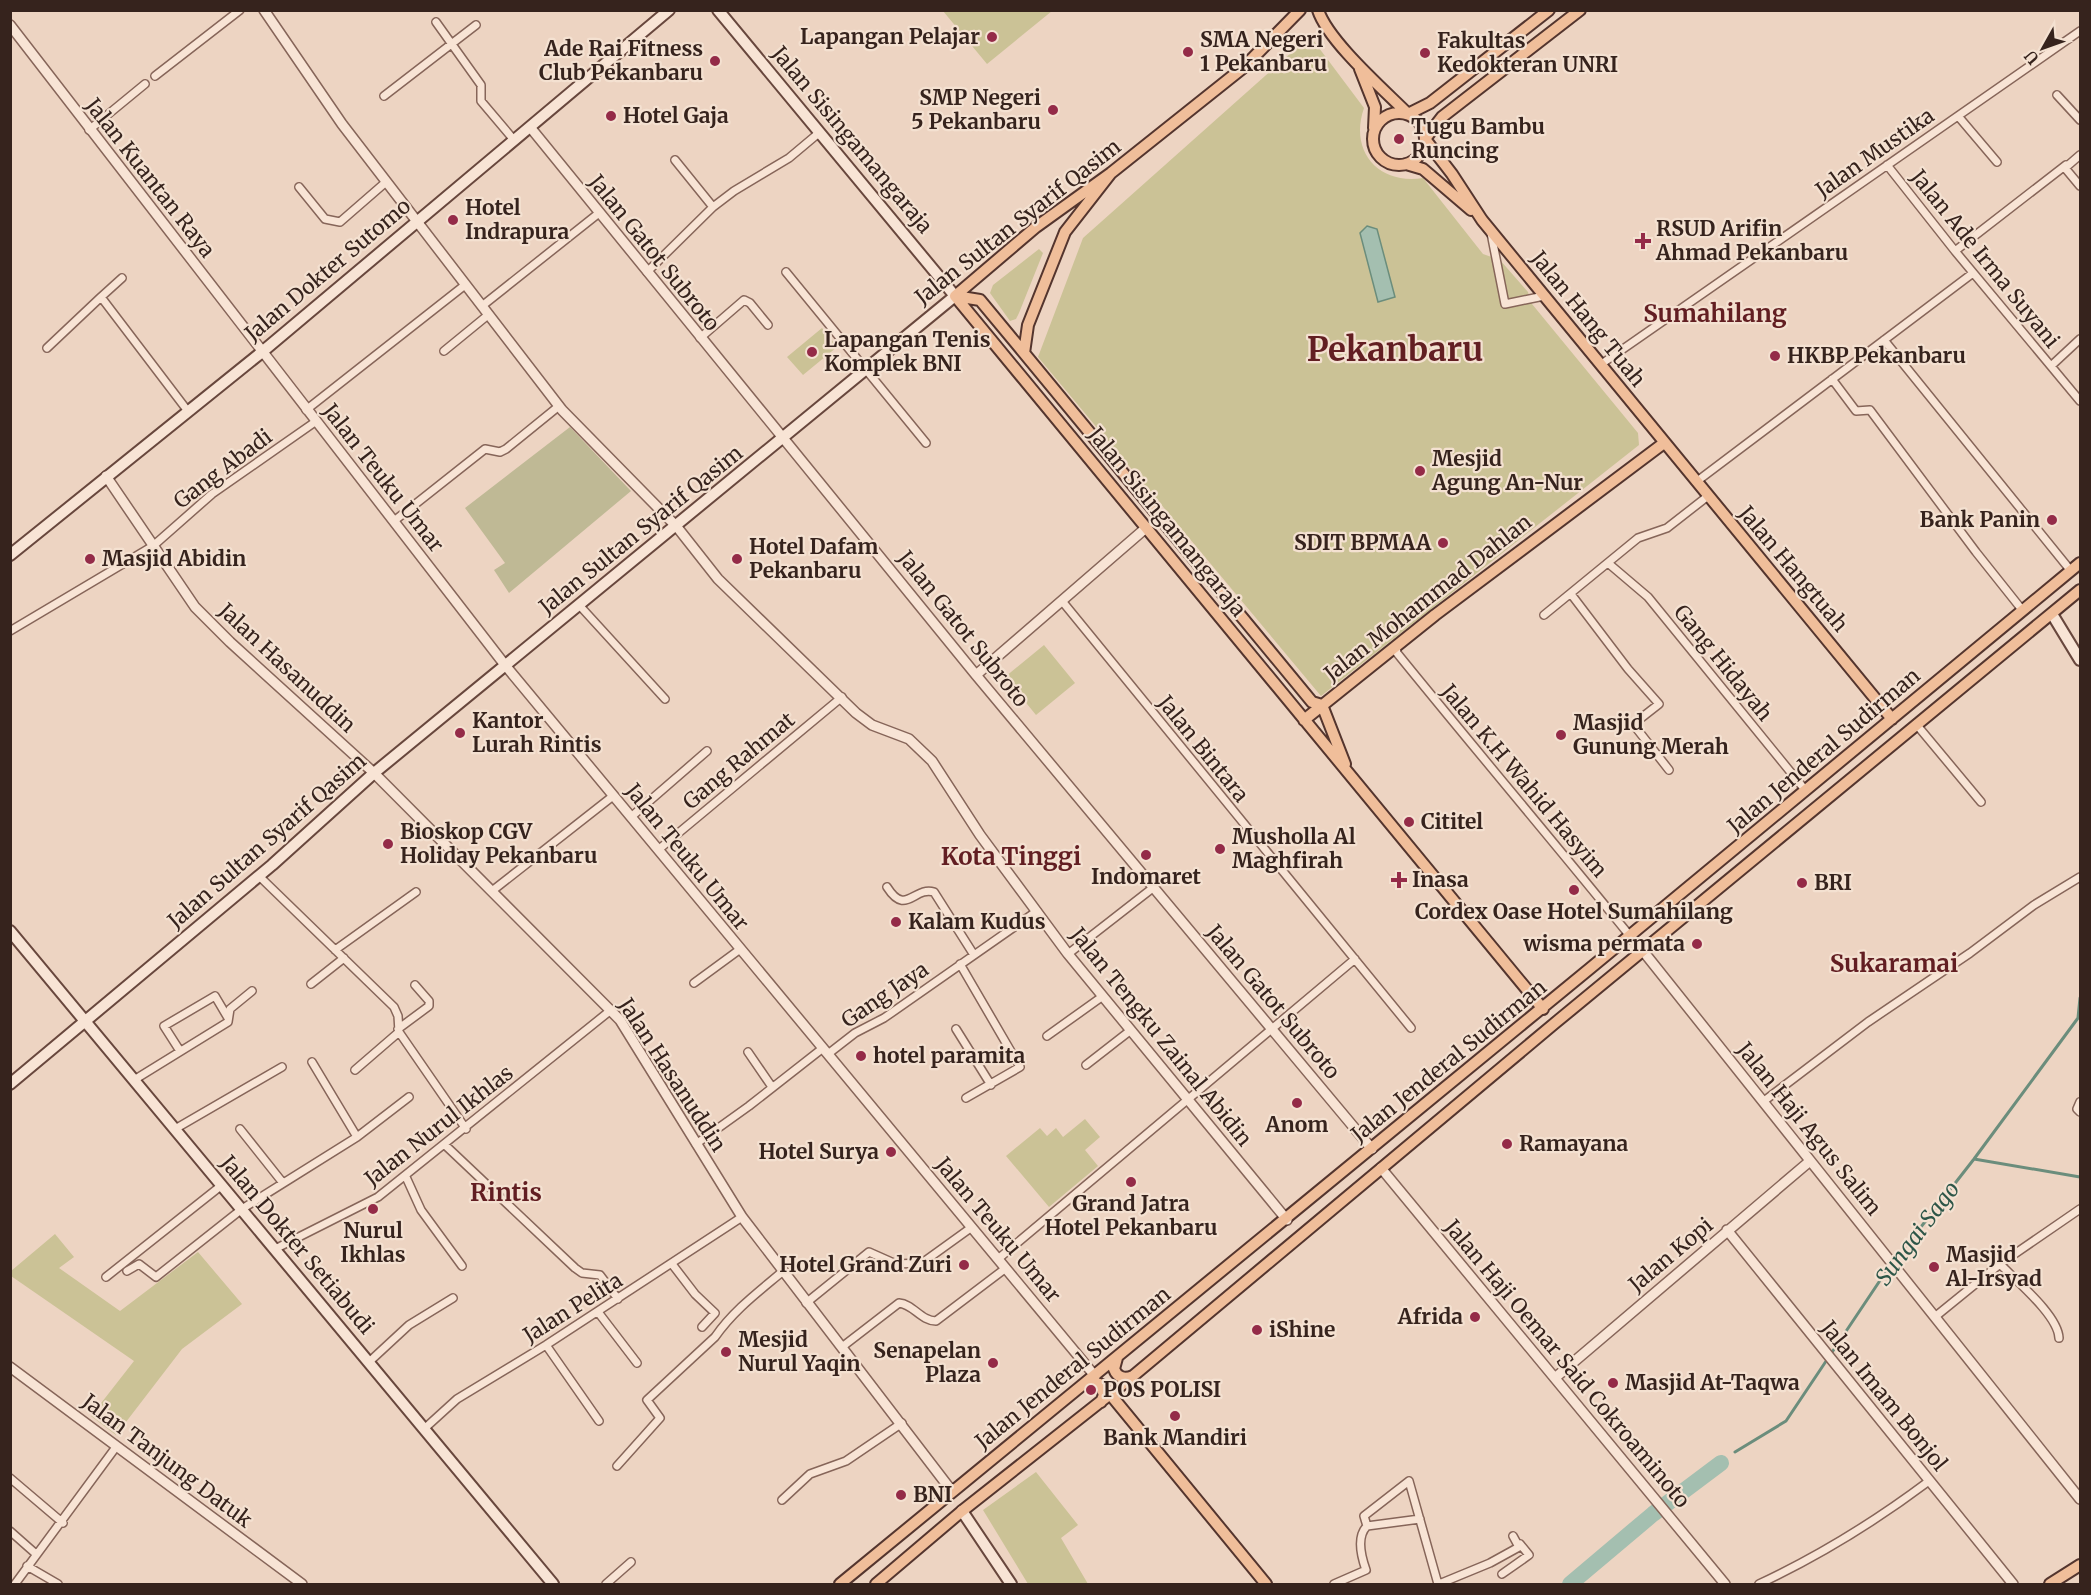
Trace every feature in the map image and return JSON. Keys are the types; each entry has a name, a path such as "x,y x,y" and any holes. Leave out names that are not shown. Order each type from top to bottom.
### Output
{"main road":[{"name":"Jalan Dokter Sutomo","path":"10,555 187,410 262,352 669,10"},
{"name":"Jalan Sisingamangaraja","path":"718,10 1543,1009"},
{"name":"Jalan Sultan Syarif Qasim","path":"10,1084 259,876 374,774 676,527 1036,227 1111,173 1244,67 1300,10"},
{"path":"1318,10 1322,22 1357,64 1419,123 1425,139"},
{"path":"1357,64 1375,107 1375,148 1381,157 1391,163 1406,164 1421,152 1425,139 1442,117 1580,10"},
{"path":"1374,132 1379,122 1388,115 1408,114 1430,103 1546,12"},
{"name":"Jalan Hang Tuah","path":"1425,139 1452,174 1482,220 1664,443"},
{"name":"Jalan Hang Tuah","path":"1406,164 1423,169 1482,220"},
{"path":"1024,353 1028,325 1065,232 1111,173"},
{"name":"Jalan Sisingamangaraja","path":"955,296 980,300 1312,702 1322,705 1349,773"},
{"name":"Jalan Hangtuah","path":"1664,443 1892,719"},
{"name":"Jalan Mohammad Dahlan","path":"1304,720 1396,646 1664,443"},
{"path":"1142,497 1147,527"},
{"name":"Jalan Jenderal Sudirman","path":"840,1584 951,1490 1287,1220 2080,563"},
{"name":"Jalan Jenderal Sudirman","path":"876,1584 962,1510 1133,1376 2080,590"},
{"path":"2052,614 2080,660"},
{"name":"Jalan Dokter Setiabudi","path":"10,931 554,1584"},
{"path":"1117,1358 1114,1369 1118,1375 1125,1378 1133,1376"},
{"path":"1085,1384 1093,1382 1100,1384 1104,1391 1101,1402"},
{"path":"1110,1394 1266,1584"},
{"path":"962,1510 1011,1584"},
{"path":"2050,1584 2059,1581 2080,1564"}],"street":[{"path":"155,76 240,10"},
{"name":"Jalan Tengku Zainal Abidin","path":"264,10 342,124 559,406 676,527 726,587 866,721 894,731 921,748 1068,954 1287,1220"},
{"path":"436,22 481,85 481,101 514,140"},
{"name":"Jalan Kuantan Raya","path":"10,25 262,352"},
{"path":"384,96 476,25"},
{"name":"Jalan Mustika","path":"1600,365 2080,30"},
{"path":"89,130 145,84"},
{"path":"2057,95 2080,120"},
{"path":"1958,116 1997,162"},
{"name":"Jalan Gatot Subroto","path":"530,127 976,675 1372,1149"},
{"path":"647,272 713,207 734,191 789,158 820,132"},
{"path":"1955,251 2080,155"},
{"path":"675,160 713,207"},
{"name":"Jalan Ade Irma Suyani","path":"1887,165 1955,251 2080,401"},
{"path":"2066,165 2080,186"},
{"path":"299,187 325,219 340,222 386,182"},
{"path":"482,306 598,213"},
{"path":"1490,230 1505,304 1544,296"},
{"path":"786,272 926,443"},
{"path":"1696,482 1973,273"},
{"path":"46,348 122,278"},
{"path":"306,410 465,285"},
{"path":"101,297 187,410"},
{"path":"700,338 744,300 750,303 768,325"},
{"path":"444,351 488,315"},
{"path":"2051,366 2080,339"},
{"path":"1884,340 2071,571"},
{"name":"Jalan Teuku Umar","path":"262,352 505,665 739,950 1095,1376"},
{"path":"1832,379 1856,411 1870,410 2023,611"},
{"path":"394,521 485,449 500,452 506,449 559,406"},
{"name":"Gang Abadi","path":"10,631 153,546 212,494 315,422"},
{"name":"Jalan Hasanuddin","path":"106,476 195,607 374,774 611,1011 626,1029 742,1217 806,1303 902,1423 951,1490"},
{"path":"1544,615 1638,538 1663,530 1708,496"},
{"path":"976,675 1147,527"},
{"name":"Gang Hidayah","path":"1608,563 1648,597 1806,791"},
{"path":"1570,594 1628,669 1659,704 1636,722 1636,729 1669,770"},
{"name":"Jalan Bintara","path":"1062,601 1411,1028"},
{"path":"580,606 665,699"},
{"name":"Jalan K.H Wahid Hasyim","path":"1396,646 1397,653 1489,767 1518,797 1630,936"},
{"name":"Gang Rahmat","path":"658,850 842,697"},
{"path":"1916,724 1981,802"},
{"path":"631,817 707,751"},
{"path":"492,891 613,796"},
{"path":"259,876 394,1007 398,1016 398,1031 466,1128"},
{"path":"1764,1101 1868,1022 1970,953 2034,905 2080,877"},
{"path":"887,887 898,899 905,901 927,891 934,892 974,955"},
{"path":"1068,954 1154,887"},
{"path":"336,950 416,892"},
{"name":"Gang Jaya","path":"696,1143 772,1087 825,1051 884,1018 1037,911"},
{"path":"694,983 739,950"},
{"name":"Jalan Haji Agus Salim","path":"1643,951 2080,1499"},
{"path":"311,984 344,958"},
{"path":"999,1259 1355,960"},
{"name":"Gang Jaya","path":"960,964 1020,1065 1018,1070 966,1098"},
{"path":"356,1070 429,1006 429,1001 415,985"},
{"path":"229,1021 230,1010 252,991"},
{"path":"180,1051 164,1026 215,996 229,1021"},
{"path":"1047,1036 1103,996"},
{"name":"Jalan Nurul Ikhlas","path":"275,1249 378,1197 406,1177 611,1011"},
{"path":"134,1080 229,1021"},
{"path":"956,1029 991,1086"},
{"path":"1086,1065 1131,1030"},
{"path":"748,1052 772,1087"},
{"path":"312,1062 357,1137"},
{"path":"175,1129 282,1066"},
{"path":"127,1271 139,1264 156,1277 242,1209 357,1137 409,1097"},
{"path":"2080,1102 2077,1109 2080,1112"},
{"path":"240,1129 283,1183"},
{"path":"445,1145 525,1218 575,1268 582,1273 600,1275 618,1299"},
{"name":"Jalan Kopi","path":"1556,1377 1810,1161"},
{"name":"Jalan Haji Oemar Said Cokroaminoto","path":"1381,1168 1725,1584"},
{"path":"406,1177 421,1210 462,1266"},
{"path":"106,1277 222,1185"},
{"path":"1936,1316 2000,1264 2080,1209"},
{"name":"Jalan Pelita","path":"424,1429 457,1399 598,1312 742,1217"},
{"path":"806,1303 869,1252 896,1264 922,1263 972,1227"},
{"name":"Jalan Imam Bonjol","path":"1727,1230 2013,1584"},
{"path":"672,1264 695,1294 715,1312 702,1327"},
{"path":"2000,1264 2052,1318 2059,1330 2059,1338"},
{"path":"842,1347 899,1303 906,1304 928,1320 936,1321 1006,1268"},
{"path":"617,1466 659,1419 647,1400 715,1337 720,1327 740,1305 782,1272"},
{"path":"369,1362 409,1325 453,1298"},
{"path":"598,1312 637,1363"},
{"path":"546,1345 599,1421"},
{"name":"Jalan Tanjung Datuk","path":"10,1367 300,1584"},
{"path":"782,1500 810,1474 846,1461 902,1423"},
{"path":"15,1584 36,1554 63,1523 116,1447"},
{"path":"10,1478 63,1523"},
{"path":"1367,1526 1364,1516 1409,1481 1439,1584 1490,1563 1519,1547 1520,1544"},
{"path":"1759,1584 1792,1569 1852,1533 1929,1481"},
{"path":"1334,1584 1366,1570 1361,1545 1363,1530 1367,1526 1420,1519"},
{"path":"10,1531 36,1554"},
{"path":"1502,1574 1529,1555 1514,1536"},
{"path":"606,1584 631,1562"},
{"path":"27,1566 58,1584"}],"shaded area":[{"name":"Lapangan Pelajar","path":"943,11 1052,11 987,64"},
{"path":"1310,36 1364,108 1360,124 1361,138 1364,151 1371,162 1393,176 1407,179 1423,178 1483,254 1500,260 1528,292 1532,304 1638,433 1639,445 1321,696 1038,357 1083,238"},
{"path":"1367,226 1377,229 1395,297 1378,302 1360,233"},
{"path":"1039,249 1043,253 1019,313 1016,319 1010,321 990,293 993,285"},
{"name":"Lapangan Tenis Komplek BNI","path":"822,328 837,347 803,375 787,357"},
{"path":"570,427 631,491 509,593 494,570 505,563 465,508"},
{"path":"1044,645 1075,683 1036,715 1005,677"},
{"path":"1085,1119 1100,1137 1085,1150 1098,1166 1049,1207 1006,1156 1040,1128 1047,1136 1056,1128 1063,1137"},
{"path":"55,1234 74,1257 59,1268 120,1311 198,1252 242,1304 182,1349 116,1435 91,1416 134,1361 11,1276 11,1271"},
{"path":"1036,1472 1078,1525 1061,1538 1088,1584 1028,1584 983,1510"}],"waterway":[{"name":"Sungai Sago","path":"1735,1452 1786,1421 1885,1273 1974,1159 2078,1018 2080,998"},
{"path":"1974,1159 2080,1177"},
{"name":"Sungai Sago","path":"1570,1584 1653,1514 1721,1463"}],"place":[{"name":"Lapangan Pelajar","path":"992,37"},
{"name":"SMA Negeri 1 Pekanbaru","path":"1188,52"},
{"name":"Fakultas Kedokteran UNRI","path":"1425,53"},
{"name":"Ade Rai Fitness Club Pekanbaru","path":"715,61"},
{"name":"SMP Negeri 5 Pekanbaru","path":"1053,110"},
{"name":"Hotel Gaja","path":"611,116"},
{"name":"Tugu Bambu Runcing","path":"1399,139"},
{"name":"Hotel Indrapura","path":"453,220"},
{"name":"RSUD Arifin Ahmad Pekanbaru","path":"1643,241"},
{"name":"Lapangan Tenis Komplek BNI","path":"812,352"},
{"name":"HKBP Pekanbaru","path":"1775,356"},
{"name":"Mesjid Agung An-Nur","path":"1420,471"},
{"name":"Bank Panin","path":"2052,520"},
{"name":"SDIT BPMAA","path":"1443,543"},
{"name":"Masjid Abidin","path":"90,559"},
{"name":"Hotel Dafam Pekanbaru","path":"737,559"},
{"name":"Kantor Lurah Rintis","path":"460,733"},
{"name":"Masjid Gunung Merah","path":"1561,735"},
{"name":"Cititel","path":"1409,822"},
{"name":"Bioskop CGV Holiday Pekanbaru","path":"388,844"},
{"name":"Musholla Al Maghfirah","path":"1220,849"},
{"name":"Indomaret","path":"1146,855"},
{"name":"Inasa","path":"1399,880"},
{"name":"BRI","path":"1802,883"},
{"name":"Cordex Oase Hotel Sumahilang","path":"1574,890"},
{"name":"Kalam Kudus","path":"896,922"},
{"name":"wisma permata","path":"1697,944"},
{"name":"hotel paramita","path":"861,1056"},
{"name":"Anom","path":"1297,1103"},
{"name":"Ramayana","path":"1507,1144"},
{"name":"Hotel Surya","path":"891,1152"},
{"name":"Grand Jatra Hotel Pekanbaru","path":"1131,1182"},
{"name":"Nurul Ikhlas","path":"373,1209"},
{"name":"Hotel Grand Zuri","path":"964,1265"},
{"name":"Masjid Al-Irsyad","path":"1934,1267"},
{"name":"Afrida","path":"1475,1317"},
{"name":"iShine","path":"1257,1330"},
{"name":"Mesjid Nurul Yaqin","path":"726,1352"},
{"name":"Senapelan Plaza","path":"993,1363"},
{"name":"Masjid At-Taqwa","path":"1613,1383"},
{"name":"POS POLISI","path":"1091,1390"},
{"name":"Bank Mandiri","path":"1175,1416"},
{"name":"BNI","path":"901,1495"}],"district":[{"name":"Sumahilang","path":"1715,314"},
{"name":"Pekanbaru","path":"1395,349"},
{"name":"Kota Tinggi","path":"1011,857"},
{"name":"Sukaramai","path":"1894,964"},
{"name":"Rintis","path":"506,1193"}]}
